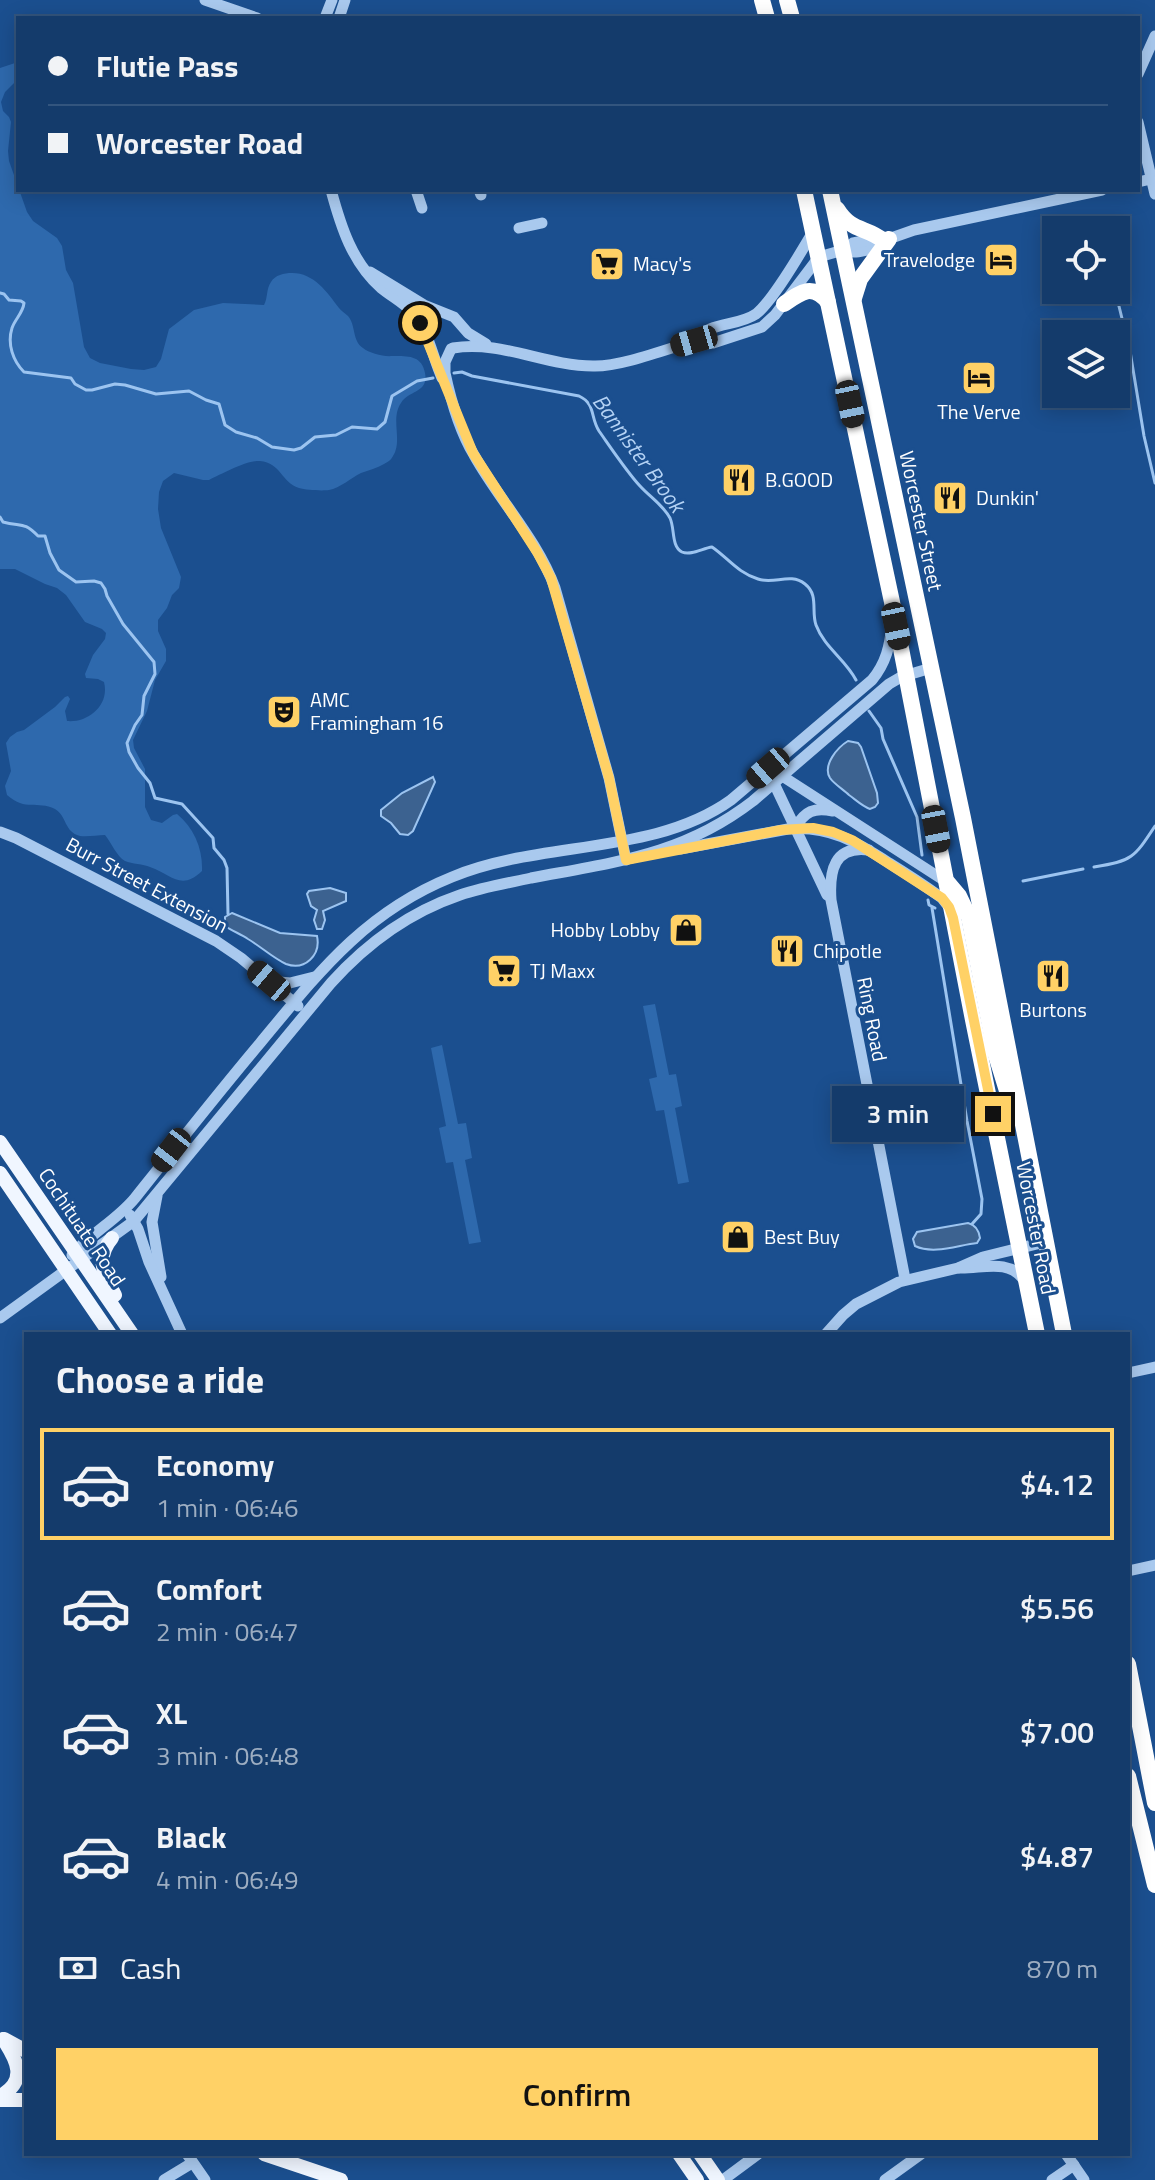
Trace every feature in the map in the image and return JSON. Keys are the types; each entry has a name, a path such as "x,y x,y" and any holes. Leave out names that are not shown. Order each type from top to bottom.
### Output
{"highway":[{"path":"804,192 906,676"},
{"path":"831,195 840,214 850,224 883,241 860,279 853,300"},
{"name":"Worcester Street","path":"831,195 971,860"},
{"path":"784,304 809,291 818,293 828,302"},
{"name":"Worcester Road","path":"906,676 1037,1332"},
{"name":"Worcester Road","path":"971,860 1064,1332"},
{"path":"945,881 959,896 967,911 999,1070 1026,1143"},
{"path":"1130,1674 1155,1803"},
{"path":"1130,1784 1155,1885"}],"main road":[{"name":"Cochituate Road","path":"0,1142 133,1332"},
{"name":"Cochituate Road","path":"0,1173 109,1332"},
{"path":"112,1238 102,1255 104,1274 133,1332"},
{"path":"2,2038 24,2050"},
{"path":"2,2038 24,2060"},
{"path":"0,2098 13,2086 18,2074 14,2057 2,2038"},
{"path":"0,2098 24,2100"},
{"path":"270,2156 341,2180"},
{"path":"680,2156 697,2180"},
{"path":"702,2156 720,2180"}],"street":[{"path":"205,0 251,16"},
{"path":"1140,70 1155,36"},
{"path":"1140,131 1155,194"},
{"path":"1140,182 1151,179"},
{"path":"332,192 356,258 378,285 415,315 451,396"},
{"path":"417,192 422,208"},
{"path":"694,341 713,343 758,329 772,319 819,257 843,250 853,243 874,239 883,241 910,231 1093,192"},
{"path":"519,228 542,223"},
{"path":"446,314 430,320 426,327 428,340 439,350 490,346 579,365 614,364 694,341 706,330 749,317 762,308 813,232"},
{"path":"366,270 424,305 454,317 471,335 490,346"},
{"path":"461,326 461,338 452,349 444,370 451,396 473,453 551,578 592,716 626,860"},
{"path":"0,1318 66,1270 125,1208 315,977 348,943 380,917 413,895 451,877 511,858 661,832 705,816 731,800 878,673 889,646 892,602"},
{"path":"78,1256 112,1238 134,1221 338,976 364,950 398,925 433,905 483,888 626,860 676,846 715,827 744,808 885,687 931,668"},
{"name":"Ring Road","path":"768,768 778,779 795,828 832,906"},
{"path":"778,779 844,815 945,881"},
{"path":"795,828 811,810 844,815"},
{"path":"652,853 795,828 833,832 869,850 942,898 953,918"},
{"name":"Burr Street Extension","path":"0,832 216,941 306,1013"},
{"name":"Ring Road","path":"869,850 852,850 837,860 830,882 832,906 905,1279"},
{"path":"269,981 290,983 315,977"},
{"path":"159,1190 154,1206 153,1230 166,1297"},
{"path":"125,1208 134,1221 181,1332"},
{"path":"958,1268 978,1258 1045,1242"},
{"path":"828,1332 856,1304 905,1279 958,1268 1007,1266 1019,1273 1028,1289"},
{"path":"1130,1373 1155,1367"},
{"path":"1130,1571 1155,1565"},
{"path":"720,2180 755,2156"},
{"path":"885,2180 918,2156"},
{"path":"1067,2156 1084,2180"},
{"path":"164,2180 190,2159 205,2180"},
{"path":"1052,2180 1074,2165"}],"shaded area":[{"path":"16,63 16,81 5,92 1,102 11,122 8,151 16,192 20,192 33,221 57,238 62,246 66,270 73,283 84,347 90,358 131,369 156,367 169,329 194,310 223,303 264,305 273,280 292,273 307,276 325,290 348,316 357,341 363,348 381,355 413,358 421,363 425,373 421,388 404,399 398,409 397,444 391,459 333,489 299,488 288,482 272,465 260,461 242,465 209,480 174,473 163,481 158,509 161,528 181,577 179,588 158,620 166,661 155,680 147,711 133,740 145,769 145,807 151,820 162,823 177,814 196,840 202,871 188,880 176,880 150,867 125,861 105,835 75,834 55,809 26,805 7,795 5,786 11,771 6,743 10,737 24,730 65,697 70,699 65,711 67,721 90,716 100,705 104,698 104,682 86,678 85,674 106,633 85,622 66,595 57,588 15,569 0,569 0,68"},
{"path":"848,741 861,747 877,793 878,803 870,809 836,785 828,773 832,757"},
{"path":"433,777 435,782 413,831 408,835 400,834 381,816 381,810 402,793"},
{"path":"330,888 346,893 346,901 323,911 325,920 322,929 317,929 314,920 317,910 311,906 307,894"},
{"path":"232,913 280,933 317,936 317,949 305,963 286,964 225,926 225,917"},
{"path":"655,1004 669,1075 676,1074 682,1106 675,1108 689,1182 678,1184 664,1110 656,1111 649,1079 657,1077 643,1006"},
{"path":"442,1045 458,1124 466,1123 472,1158 465,1160 481,1242 469,1244 453,1162 446,1163 439,1128 446,1126 431,1048"},
{"path":"968,1223 978,1231 980,1238 977,1243 938,1250 915,1246 913,1239 917,1232"}],"waterway":[{"name":"Bannister Brook","path":"0,293 9,300 24,303 10,340 14,357 24,372 71,378 86,390 115,384 156,394 189,391 219,404 225,425 272,447 294,450 315,437 336,435 352,427 377,429 385,422 392,396 417,381 433,378"},
{"path":"1118,304 1155,483"},
{"name":"Bannister Brook","path":"454,373 462,372 584,399 596,426 619,460 667,513 679,549 689,553 712,547 751,576 764,580 794,579 805,584 812,593 820,633 856,680"},
{"path":"0,517 3,522 25,526 38,536 45,536 59,570 76,582 101,583 123,624 154,662 155,674 144,696 142,715 127,743 129,752 150,783 155,798 182,804 213,838 214,848 227,868 228,914"},
{"name":"Bannister Brook","path":"869,711 881,728 917,817 922,855"},
{"name":"Bannister Brook","path":"1094,867 1117,863 1131,856 1155,826"},
{"name":"Bannister Brook","path":"1023,881 1083,869"},
{"name":"Bannister Brook","path":"928,900 929,905 935,908"},
{"path":"932,908 982,1199 981,1214 972,1224"}],"place":[{"name":"Travelodge","path":"1001,260"},
{"name":"Macy's","path":"607,264"},
{"name":"The Verve","path":"979,378"},
{"name":"B.GOOD","path":"739,480"},
{"name":"Dunkin'","path":"950,498"},
{"name":"AMC Framingham 16","path":"284,712"},
{"name":"Hobby Lobby","path":"686,930"},
{"name":"Chipotle","path":"787,951"},
{"name":"TJ Maxx","path":"504,971"},
{"name":"Burtons","path":"1053,976"},
{"name":"Best Buy","path":"738,1237"}],"route":[{"path":"420,323 466,441 537,552 555,588 609,778 626,860 781,830 813,828 852,840 942,898 953,918 993,1114"}]}
